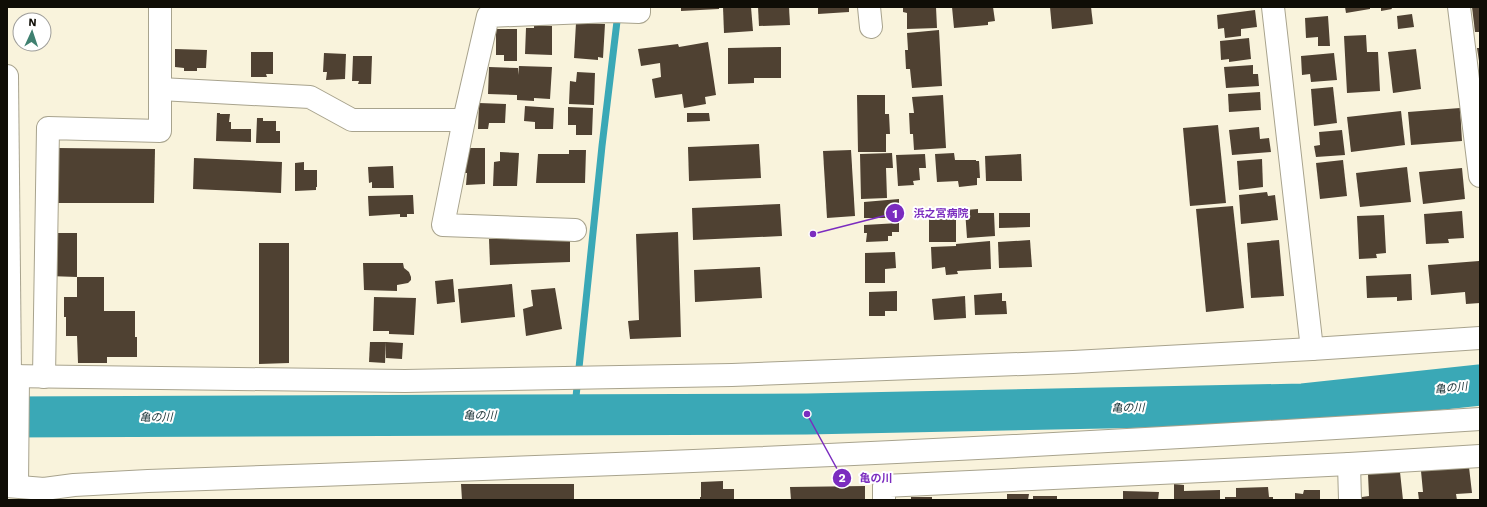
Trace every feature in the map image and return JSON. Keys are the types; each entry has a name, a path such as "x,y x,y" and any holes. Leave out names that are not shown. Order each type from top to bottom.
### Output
{"street":[{"path":"44,377 48,128 160,131 160,7"},
{"path":"1273,7 1312,349"},
{"path":"1459,7 1480,176"},
{"path":"575,230 443,225 464,120 488,16 626,10"},
{"path":"7,76 13,378 12,488 44,489 74,485 148,481 650,463 903,452 1293,431 1480,419"},
{"path":"160,89 310,97 352,120 464,120"},
{"path":"13,378 44,377 397,381 732,375 1073,362 1480,338"},
{"path":"884,500 884,486 1349,464 1480,456"},
{"path":"1349,464 1350,500"}],"building":[{"path":"681,7 719,7 719,9 681,11"},
{"path":"723,7 751,7 753,31 724,33"},
{"path":"758,7 789,7 790,25 759,26"},
{"path":"818,7 849,7 849,12 818,14"},
{"path":"903,7 936,7 937,28 907,29 907,13 903,12"},
{"path":"952,7 993,7 995,21 988,22 988,25 954,28"},
{"path":"1050,7 1091,7 1093,24 1052,29"},
{"path":"1345,7 1370,7 1370,9 1346,13"},
{"path":"1381,7 1391,7 1392,9 1381,11"},
{"path":"1472,7 1480,7 1480,32 1475,32"},
{"path":"1255,10 1257,27 1241,29 1241,36 1225,38 1224,28 1218,29 1217,15"},
{"path":"1412,14 1414,27 1398,29 1397,16"},
{"path":"1328,16 1330,46 1318,46 1318,37 1306,38 1305,18"},
{"path":"576,23 605,24 603,58 598,57 598,60 574,58"},
{"path":"534,25 552,26 552,55 525,54 526,28 534,28"},
{"path":"496,29 517,29 517,61 504,61 504,55 496,55"},
{"path":"939,30 942,86 912,88 910,69 906,69 905,50 908,50 907,33"},
{"path":"1366,35 1367,52 1378,52 1380,91 1347,93 1344,36"},
{"path":"1249,38 1251,59 1229,62 1229,59 1221,60 1220,41"},
{"path":"708,42 716,95 705,97 706,104 684,108 682,94 655,98 652,79 661,77 660,63 641,66 638,49 678,44 679,47"},
{"path":"781,47 781,78 754,78 754,83 728,84 728,48"},
{"path":"1477,48 1480,48 1480,61 1479,61"},
{"path":"175,49 207,50 206,68 197,68 197,71 184,71 184,68 175,67"},
{"path":"1416,49 1421,89 1393,93 1388,52"},
{"path":"251,52 273,52 273,74 266,74 267,77 251,77"},
{"path":"324,53 346,54 345,79 326,80 327,72 323,72"},
{"path":"1334,53 1337,80 1311,82 1310,74 1302,75 1301,56"},
{"path":"353,56 372,56 371,84 358,84 359,81 352,81"},
{"path":"1253,65 1253,74 1258,74 1259,86 1226,88 1224,67"},
{"path":"519,66 552,67 550,99 534,98 534,101 517,100 517,95 488,94 489,67 518,68 518,75"},
{"path":"577,72 595,73 594,105 569,104 570,81 576,82"},
{"path":"1333,87 1337,123 1314,126 1311,89"},
{"path":"1260,92 1261,110 1229,112 1228,94"},
{"path":"857,95 885,95 885,114 889,114 890,134 886,134 886,152 858,152"},
{"path":"943,95 946,148 914,150 913,134 910,134 909,113 914,113 912,97"},
{"path":"479,103 506,104 505,123 489,123 488,129 478,129"},
{"path":"525,106 554,108 553,129 535,129 535,122 524,121"},
{"path":"568,107 593,108 592,135 576,135 576,125 568,125"},
{"path":"1460,108 1462,141 1411,145 1408,112"},
{"path":"1401,111 1405,145 1351,152 1347,117"},
{"path":"217,113 230,114 229,122 231,122 231,129 251,129 251,142 216,141"},
{"path":"687,113 709,113 710,121 687,122"},
{"path":"257,118 263,118 263,121 276,121 276,131 280,131 280,143 256,143"},
{"path":"1218,125 1226,203 1190,206 1183,128"},
{"path":"1259,127 1260,139 1269,138 1271,152 1232,155 1229,130"},
{"path":"1342,130 1345,155 1316,157 1314,146 1320,145 1319,132"},
{"path":"759,144 761,178 689,181 688,147"},
{"path":"57,148 155,149 154,203 57,203"},
{"path":"468,148 485,148 485,184 466,185 467,173 460,173 462,158 468,157"},
{"path":"569,150 586,150 585,183 536,183 538,154 569,154"},
{"path":"851,150 855,216 827,218 823,151"},
{"path":"500,152 519,153 517,186 493,186 494,162 500,161"},
{"path":"892,153 893,168 886,168 887,198 861,199 860,154"},
{"path":"954,153 955,160 979,161 980,178 977,178 977,185 959,187 958,181 937,182 935,154"},
{"path":"925,154 926,168 919,168 920,180 913,181 914,185 898,186 896,155"},
{"path":"1021,154 1022,181 986,181 985,156"},
{"path":"194,158 282,162 281,193 193,189"},
{"path":"1262,159 1263,187 1239,190 1237,161"},
{"path":"1343,160 1347,196 1320,199 1316,163"},
{"path":"304,162 304,170 317,170 316,190 295,191 295,163"},
{"path":"393,166 394,188 372,188 372,182 369,183 368,167"},
{"path":"1407,167 1411,202 1360,207 1356,173"},
{"path":"1462,168 1465,199 1423,204 1419,172"},
{"path":"1267,192 1268,196 1275,195 1278,220 1241,224 1239,195"},
{"path":"413,195 414,214 407,214 407,217 400,217 400,214 369,216 368,196"},
{"path":"899,199 899,211 891,212 892,218 864,218 864,202"},
{"path":"780,204 782,236 693,240 692,208"},
{"path":"1233,206 1244,308 1206,312 1196,209"},
{"path":"978,209 978,213 994,213 995,236 967,238 965,210"},
{"path":"937,211 956,211 956,242 929,242 929,218 937,218"},
{"path":"1462,211 1464,238 1448,239 1449,243 1426,244 1424,214"},
{"path":"999,213 1030,213 1030,227 999,228"},
{"path":"1384,215 1386,253 1376,254 1377,258 1359,259 1357,216"},
{"path":"899,223 899,232 892,232 892,236 888,236 888,241 866,242 867,233 864,233 864,225"},
{"path":"678,232 681,337 630,339 628,321 639,320 636,234"},
{"path":"54,233 77,233 77,277 49,276"},
{"path":"570,237 570,262 490,265 489,239"},
{"path":"1030,240 1032,267 999,268 998,242"},
{"path":"1279,240 1284,296 1251,298 1247,243"},
{"path":"990,241 991,269 957,271 958,274 946,275 945,267 932,269 931,247 956,246 956,244"},
{"path":"259,243 289,243 289,363 259,364"},
{"path":"895,252 896,268 885,269 885,283 865,283 865,253"},
{"path":"1479,261 1480,303 1466,304 1465,292 1431,295 1428,265"},
{"path":"363,263 403,263 404,268 409,272 411,280 408,283 397,285 397,291 364,290"},
{"path":"760,267 762,298 695,302 694,270"},
{"path":"1411,274 1412,300 1397,301 1397,297 1367,298 1366,276"},
{"path":"77,277 104,277 104,311 135,311 137,357 107,357 107,363 78,363 77,336 66,336 66,317 64,317 64,297 77,297"},
{"path":"453,279 455,302 437,304 435,281"},
{"path":"512,284 515,317 461,323 458,289"},
{"path":"555,288 562,329 526,336 523,309 533,306 531,290"},
{"path":"897,291 897,311 885,311 885,316 869,316 869,292"},
{"path":"1002,293 1002,301 1006,301 1007,314 975,315 974,295"},
{"path":"965,296 966,318 934,320 932,299"},
{"path":"374,297 416,298 414,335 389,334 389,331 373,331"},
{"path":"370,342 386,342 385,363 369,362"},
{"path":"386,342 403,343 402,359 386,358"},
{"path":"1469,467 1472,493 1456,494 1457,500 1419,500 1418,492 1423,492 1421,471"},
{"path":"1400,472 1403,500 1362,500 1362,497 1369,496 1368,474"},
{"path":"723,481 723,489 734,489 734,500 700,500 701,482"},
{"path":"461,484 574,484 574,500 462,500"},
{"path":"1174,484 1184,485 1184,491 1220,490 1220,500 1174,500"},
{"path":"865,486 865,500 791,500 790,487"},
{"path":"1268,487 1269,497 1273,497 1273,500 1225,500 1225,497 1236,497 1236,488"},
{"path":"1304,490 1320,490 1320,500 1295,500 1295,493 1303,494"},
{"path":"1123,491 1159,492 1158,500 1123,500"},
{"path":"1007,494 1029,494 1028,500 1007,500"},
{"path":"1033,496 1057,496 1057,500 1033,500"},
{"path":"911,497 932,497 932,500 911,500"}],"waterway":[{"path":"574,416 602,146 618,13"},
{"name":"亀の川","path":"7,417 807,414 1303,404 1480,385"}],"place":[{"name":"浜之宮病院","path":"813,234"},
{"name":"亀の川","path":"807,414"}]}
